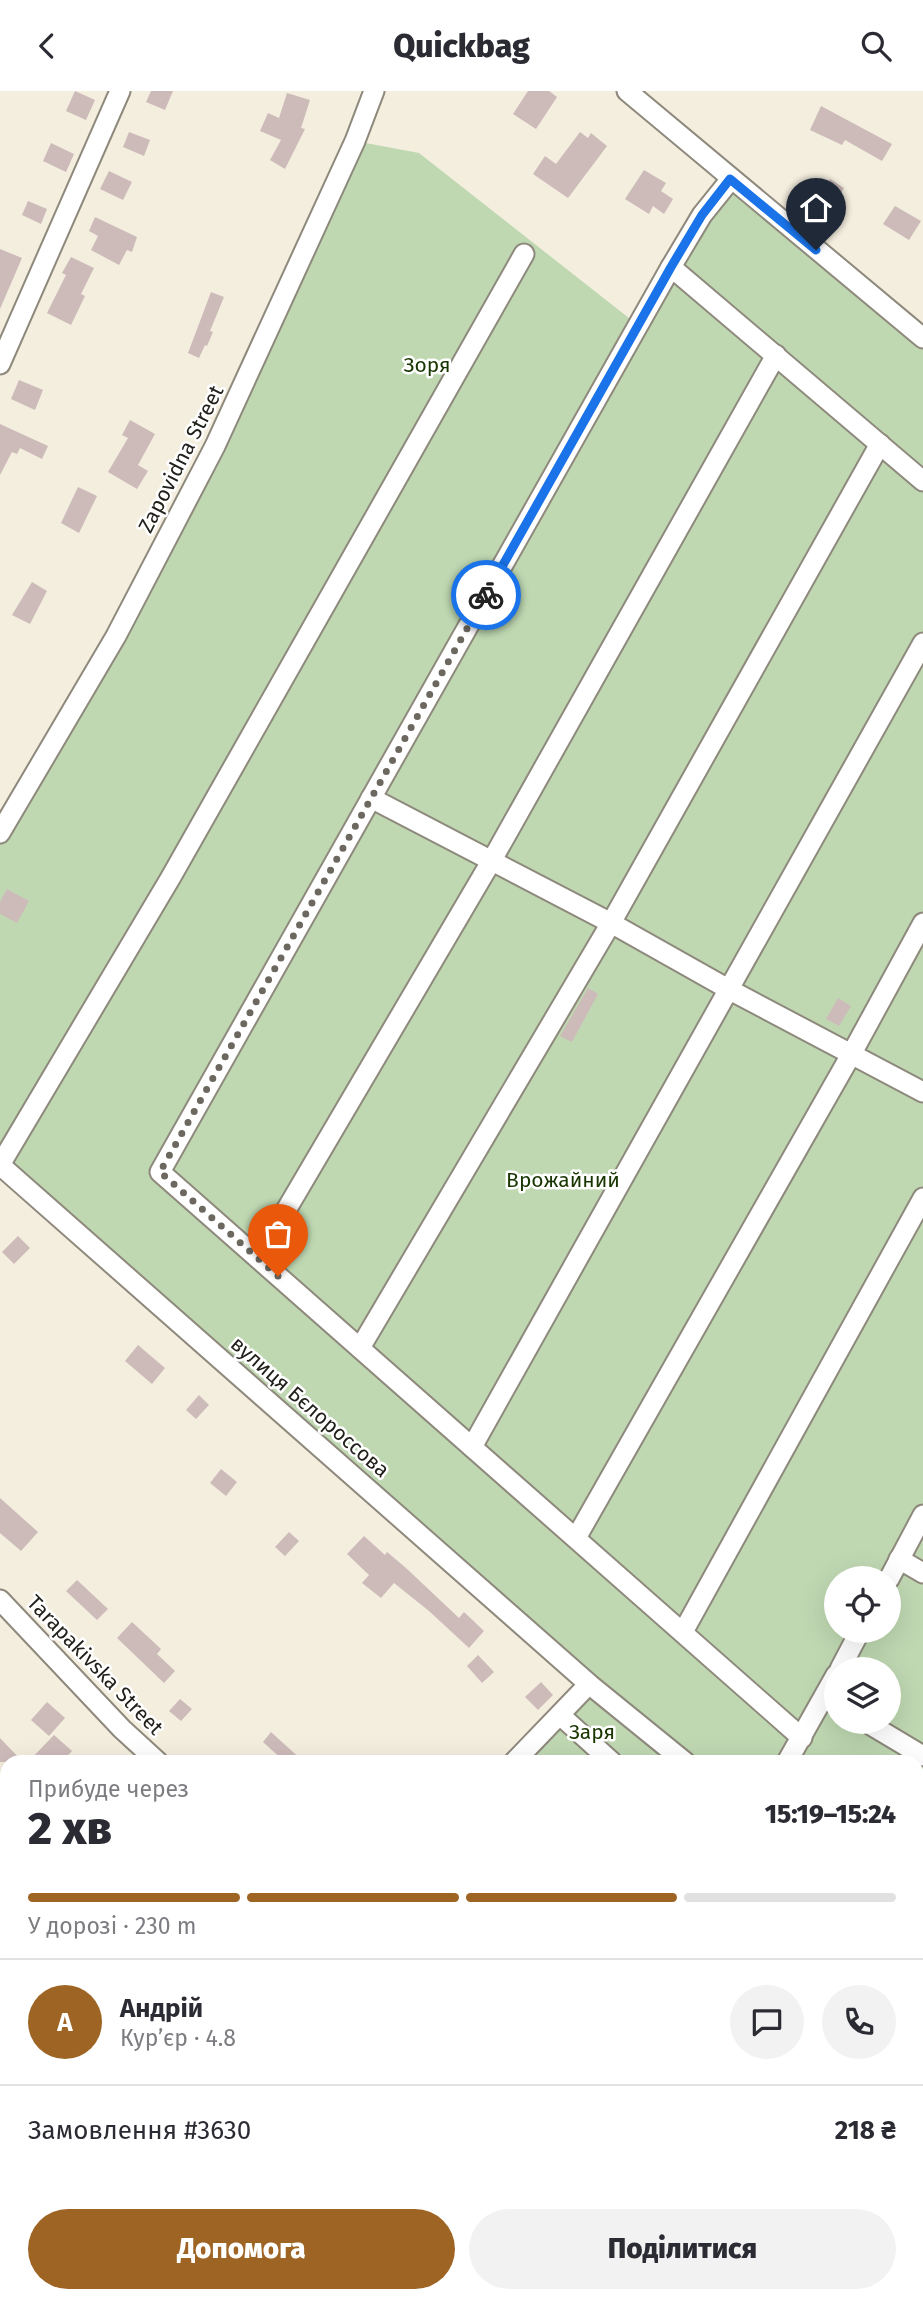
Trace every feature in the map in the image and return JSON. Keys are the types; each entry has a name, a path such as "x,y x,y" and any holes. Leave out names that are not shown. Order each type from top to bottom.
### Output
{"street":[{"path":"0,363 120,91"},
{"name":"Zapovidna Street","path":"0,833 116,636 215,446 355,141 374,91"},
{"path":"627,91 923,338"},
{"path":"730,179 702,215 671,267 160,1172 802,1738"},
{"path":"0,1165 171,877 524,254"},
{"path":"671,267 923,481"},
{"path":"258,1258 492,860 776,355"},
{"path":"360,1348 611,923 880,444"},
{"path":"472,1447 923,643"},
{"path":"371,798 611,923 730,990 923,1092"},
{"path":"576,1538 923,923"},
{"name":"вулиця Бєлороссова","path":"0,1165 589,1684 676,1755"},
{"path":"683,1632 923,1198"},
{"path":"896,1566 923,1515"},
{"path":"899,1559 923,1573"},
{"name":"Tarapakivska Street","path":"0,1600 151,1755"},
{"path":"521,1755 589,1684"},
{"path":"791,1755 824,1710"},
{"path":"560,1715 604,1755"},
{"path":"886,1734 921,1755"}],"green space":[{"name":"Врожайний","path":"355,141 419,153 634,322 726,175 923,338 923,1755 526,1755 592,1687 0,1165 0,833 116,636"}],"building":[{"path":"75,91 95,100 86,120 66,111"},
{"path":"151,91 173,91 165,110 146,102"},
{"path":"528,91 549,91 557,97 536,129 513,114"},
{"path":"287,93 310,100 301,128 305,129 285,169 270,160 281,140 260,131 268,113 279,118"},
{"path":"821,106 892,144 882,161 845,140 842,145 810,130"},
{"path":"129,132 150,140 144,156 123,147"},
{"path":"580,132 588,138 591,133 607,146 568,198 533,174 545,156 556,164"},
{"path":"51,143 74,154 66,172 43,161"},
{"path":"644,170 666,183 661,191 673,199 664,214 653,206 649,214 625,199"},
{"path":"109,171 132,182 123,200 100,189"},
{"path":"830,179 844,188 836,202 821,194"},
{"path":"28,201 47,209 41,224 22,215"},
{"path":"895,206 921,221 909,240 883,224"},
{"path":"95,217 137,237 132,252 127,250 119,265 91,250 98,236 89,231"},
{"path":"0,249 22,258 0,309"},
{"path":"71,257 94,268 81,294 85,296 71,325 47,313 66,275 62,273"},
{"path":"211,292 224,297 210,331 213,332 199,358 188,353"},
{"path":"19,380 43,390 35,410 11,399"},
{"path":"130,420 155,434 138,465 148,471 137,489 108,472 128,438 122,435"},
{"path":"0,424 48,446 42,459 20,448 17,454 12,452 0,475"},
{"path":"78,487 97,496 79,533 61,523"},
{"path":"32,582 47,591 30,624 12,615"},
{"path":"7,889 29,901 17,923 0,914 0,902"},
{"path":"588,988 598,994 572,1042 560,1036"},
{"path":"838,998 851,1006 839,1026 826,1019"},
{"path":"18,1236 30,1248 14,1264 2,1252"},
{"path":"138,1345 165,1368 152,1384 125,1361"},
{"path":"199,1395 209,1405 196,1419 186,1410"},
{"path":"221,1469 237,1482 226,1496 210,1483"},
{"path":"0,1498 38,1532 21,1551 0,1533"},
{"path":"289,1532 299,1541 285,1556 275,1547"},
{"path":"364,1536 385,1555 387,1552 406,1568 459,1618 464,1612 484,1631 469,1648 394,1583 381,1598 362,1583 369,1575 347,1554"},
{"path":"77,1580 108,1609 97,1620 66,1591"},
{"path":"132,1622 161,1649 157,1654 175,1671 164,1683 117,1638"},
{"path":"478,1655 494,1672 482,1683 467,1666"},
{"path":"541,1682 553,1695 538,1710 525,1697"},
{"path":"180,1699 192,1709 181,1721 169,1711"},
{"path":"47,1702 65,1718 49,1736 31,1720"},
{"path":"271,1732 296,1755 277,1755 263,1742"},
{"path":"54,1735 72,1751 68,1755 35,1755"},
{"path":"0,1738 16,1755 0,1755"}],"way so far":[{"path":"278,1276 160,1172 486,595"}],"route":[{"path":"486,595 671,267 702,215 730,179 816,250"}],"park label":[{"name":"Зоря","path":"427,365"},
{"name":"Заря","path":"592,1732"}]}
